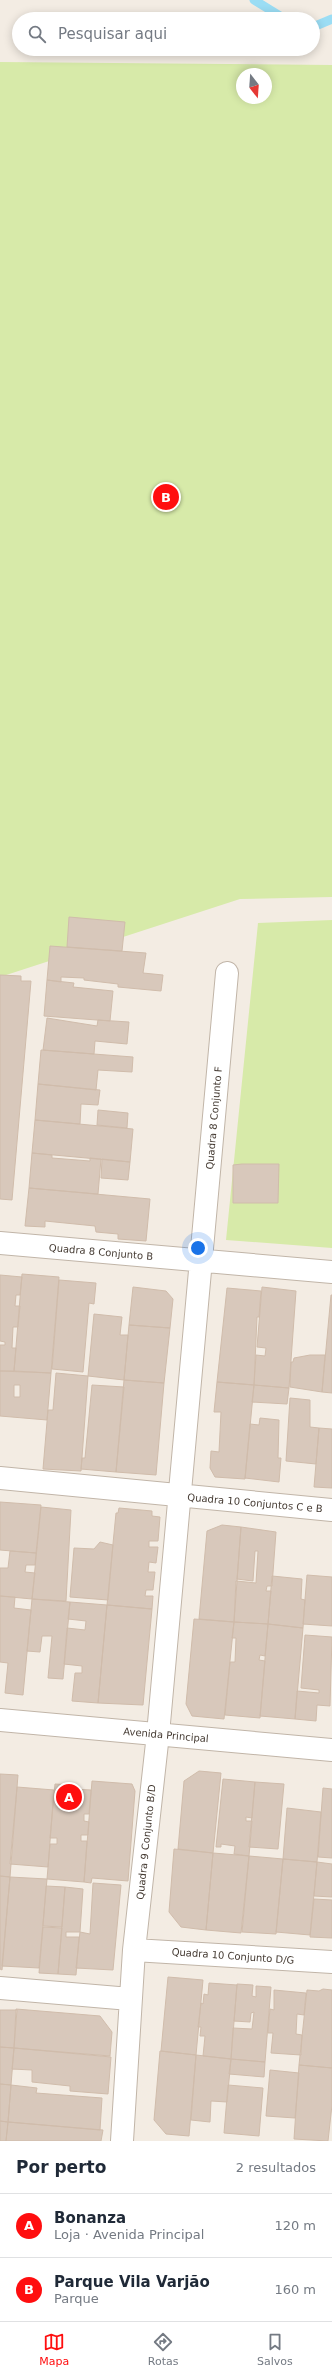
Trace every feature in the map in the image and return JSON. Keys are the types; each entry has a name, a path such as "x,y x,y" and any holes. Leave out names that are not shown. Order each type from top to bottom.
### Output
{"street":[{"name":"Quadra 8 Conjunto F","path":"178,1496 202,1262 227,973"},
{"name":"Quadra 8 Conjunto B","path":"0,1243 202,1262 332,1272"},
{"name":"Quadra 10 Conjuntos C e B","path":"0,1478 332,1510"},
{"name":"Quadra 9 Conjunto B/D","path":"122,2141 134,1950 158,1734 178,1496"},
{"name":"Avenida Principal","path":"0,1720 332,1750"},
{"name":"Quadra 10 Conjunto D/G","path":"134,1950 332,1962"},
{"path":"0,1988 130,1999"}],"green space":[{"path":"0,62 332,65 332,897 240,899 0,977"},
{"path":"332,920 332,1248 226,1240 258,923"}],"building":[{"path":"69,917 125,922 122,951 67,947"},
{"path":"50,946 146,953 143,973 163,975 161,991 118,987 118,984 84,980 84,978 61,977 61,982 47,980"},
{"path":"0,975 21,976 21,981 31,981 12,1200 0,1199"},
{"path":"47,980 74,983 73,987 113,991 110,1021 44,1016"},
{"path":"47,1018 97,1026 98,1020 129,1022 127,1044 95,1041 94,1054 43,1050"},
{"path":"41,1050 133,1057 132,1072 98,1070 96,1090 38,1084"},
{"path":"38,1084 100,1090 98,1105 81,1104 80,1124 35,1120"},
{"path":"98,1110 128,1113 127,1128 97,1125"},
{"path":"35,1120 133,1129 130,1162 32,1153"},
{"path":"32,1153 52,1155 52,1158 90,1161 90,1158 101,1159 98,1194 29,1188"},
{"path":"102,1159 130,1162 128,1180 101,1178"},
{"path":"279,1164 278,1203 233,1203 233,1165"},
{"path":"29,1188 150,1199 146,1241 118,1239 118,1234 96,1232 95,1226 45,1221 45,1227 25,1226"},
{"path":"22,1274 59,1277 51,1373 14,1371"},
{"path":"0,1275 22,1277 20,1295 16,1295 15,1306 20,1306 18,1327 13,1327 12,1348 16,1348 14,1371 0,1371 0,1345 5,1345 5,1342 0,1341"},
{"path":"59,1280 96,1283 94,1304 89,1303 83,1372 52,1369"},
{"path":"133,1287 166,1291 173,1299 170,1328 129,1325"},
{"path":"262,1287 296,1291 289,1388 254,1385 256,1355 265,1356 266,1348 257,1347"},
{"path":"227,1288 261,1291 259,1317 257,1317 254,1385 217,1382"},
{"path":"332,1295 332,1393 322,1392"},
{"path":"94,1314 122,1317 120,1335 128,1335 124,1380 88,1376"},
{"path":"129,1325 170,1328 164,1383 124,1380"},
{"path":"310,1355 325,1355 322,1392 290,1387 291,1362 293,1362 294,1358"},
{"path":"0,1371 51,1373 47,1420 0,1416","holes":["14,1385 20,1385 20,1397 14,1397"]},
{"path":"56,1373 88,1376 81,1471 43,1469 48,1410 53,1410"},
{"path":"124,1380 164,1383 156,1475 116,1472"},
{"path":"217,1382 254,1385 245,1479 215,1477 210,1468 211,1451 219,1452 221,1412 214,1412"},
{"path":"92,1385 124,1387 116,1472 81,1469 82,1458 85,1458"},
{"path":"254,1385 289,1388 287,1404 252,1402"},
{"path":"290,1398 310,1400 310,1427 319,1428 316,1464 286,1461"},
{"path":"260,1418 279,1420 278,1458 281,1458 279,1482 245,1478 250,1424 259,1425"},
{"path":"319,1428 332,1429 332,1488 314,1487"},
{"path":"0,1502 41,1505 36,1553 0,1550"},
{"path":"41,1507 71,1510 66,1601 32,1599"},
{"path":"119,1508 152,1511 152,1516 160,1517 158,1541 149,1541 149,1547 158,1547 156,1563 149,1562 148,1572 155,1572 153,1590 146,1590 145,1596 153,1596 152,1609 107,1605 116,1513 118,1513"},
{"path":"222,1525 241,1527 234,1622 199,1619 207,1531"},
{"path":"241,1527 276,1532 272,1586 267,1586 266,1591 271,1591 268,1624 234,1622 236,1581 256,1583 258,1551 255,1551 253,1581 237,1579"},
{"path":"100,1542 113,1545 108,1600 70,1597 74,1548 94,1549"},
{"path":"10,1551 36,1553 35,1565 26,1565 25,1572 35,1573 32,1599 0,1596 0,1568 8,1568"},
{"path":"307,1575 332,1577 332,1626 303,1624"},
{"path":"272,1576 302,1579 301,1599 305,1600 303,1628 268,1624"},
{"path":"0,1596 15,1597 14,1608 31,1610 23,1695 5,1693 8,1663 0,1662"},
{"path":"32,1599 70,1602 63,1679 48,1678 52,1636 42,1636 40,1652 27,1651"},
{"path":"70,1602 107,1605 98,1703 72,1701 75,1673 82,1673 82,1666 64,1664 67,1628 85,1630 86,1621 68,1619"},
{"path":"107,1605 152,1609 143,1705 98,1703"},
{"path":"194,1619 234,1622 224,1719 192,1716 186,1704"},
{"path":"234,1622 268,1624 265,1656 260,1655 259,1660 265,1661 260,1718 225,1715 230,1662 235,1662 236,1638 232,1638"},
{"path":"268,1624 303,1628 295,1719 260,1716"},
{"path":"305,1635 332,1637 330,1706 317,1705 316,1721 295,1719 297,1691 319,1693 319,1690 301,1688"},
{"path":"199,1771 221,1773 213,1853 178,1849 184,1781"},
{"path":"0,1774 18,1775 10,1877 0,1876"},
{"path":"223,1779 255,1782 252,1818 246,1817 246,1821 252,1821 249,1856 234,1854 235,1846 221,1844 221,1847 216,1847"},
{"path":"92,1781 132,1784 135,1791 128,1881 92,1878 91,1883 84,1882"},
{"path":"255,1782 284,1784 278,1849 249,1847"},
{"path":"55,1784 73,1785 72,1789 91,1790 89,1814 84,1814 84,1821 89,1822 88,1835 81,1835 81,1841 87,1841 84,1882 47,1879 50,1844 57,1844 57,1838 50,1838"},
{"path":"17,1787 54,1790 48,1867 10,1864"},
{"path":"323,1788 332,1789 332,1858 318,1857"},
{"path":"287,1808 321,1812 317,1862 283,1859"},
{"path":"174,1849 213,1853 206,1930 181,1927 169,1912"},
{"path":"213,1853 249,1856 241,1933 206,1930"},
{"path":"249,1856 283,1859 276,1934 242,1932"},
{"path":"283,1859 317,1862 310,1935 276,1932"},
{"path":"317,1862 332,1864 332,1897 314,1896"},
{"path":"0,1876 10,1877 2,1970 0,1969"},
{"path":"10,1877 47,1879 39,1968 2,1966"},
{"path":"93,1883 121,1885 113,1970 76,1968 80,1932 90,1934"},
{"path":"46,1886 65,1887 62,1927 43,1926"},
{"path":"65,1887 83,1889 80,1932 66,1932 66,1937 79,1937 76,1975 58,1974"},
{"path":"314,1899 332,1900 332,1938 310,1937"},
{"path":"43,1927 62,1928 58,1974 39,1973"},
{"path":"168,1977 203,1980 196,2055 161,2051"},
{"path":"209,1983 237,1985 231,2059 203,2056 205,2036 200,2036 201,2027 198,2027 201,2003 203,2004 204,1994 208,1995"},
{"path":"237,1984 253,1985 252,1996 256,1997 256,1986 271,1987 265,2062 231,2059 233,2028 252,2029 254,2012 251,2013 250,2022 234,2021"},
{"path":"323,1989 332,1990 332,2068 299,2065 307,1990 319,1991"},
{"path":"274,1990 306,1993 304,2015 297,2014 296,2034 302,2035 301,2055 271,2053 273,2033 268,2033 268,2030 270,2009 274,2010"},
{"path":"16,2009 100,2016 112,2032 110,2056 14,2048"},
{"path":"0,2010 17,2010 14,2048 0,2047"},
{"path":"0,2047 14,2048 11,2085 0,2084"},
{"path":"14,2048 111,2057 108,2094 70,2091 70,2086 32,2082 32,2070 12,2069"},
{"path":"160,2051 196,2055 189,2136 166,2134 154,2120"},
{"path":"196,2055 231,2059 227,2102 211,2101 210,2122 191,2120"},
{"path":"231,2059 265,2062 264,2077 229,2074"},
{"path":"299,2065 332,2068 332,2105 328,2141 294,2139"},
{"path":"270,2070 299,2073 295,2118 266,2116"},
{"path":"0,2084 11,2085 8,2122 0,2121"},
{"path":"11,2085 37,2088 36,2093 102,2098 100,2130 8,2122"},
{"path":"228,2085 263,2088 259,2136 224,2133"},
{"path":"0,2121 8,2122 6,2141 0,2141"},
{"path":"8,2122 103,2130 101,2141 6,2141"}],"waterway":[{"path":"254,0 274,12"},
{"path":"320,24 332,19"}],"place":[{"name":"Parque Vila Varjão","path":"166,497"},
{"name":"Bonanza","path":"69,1797"}]}
